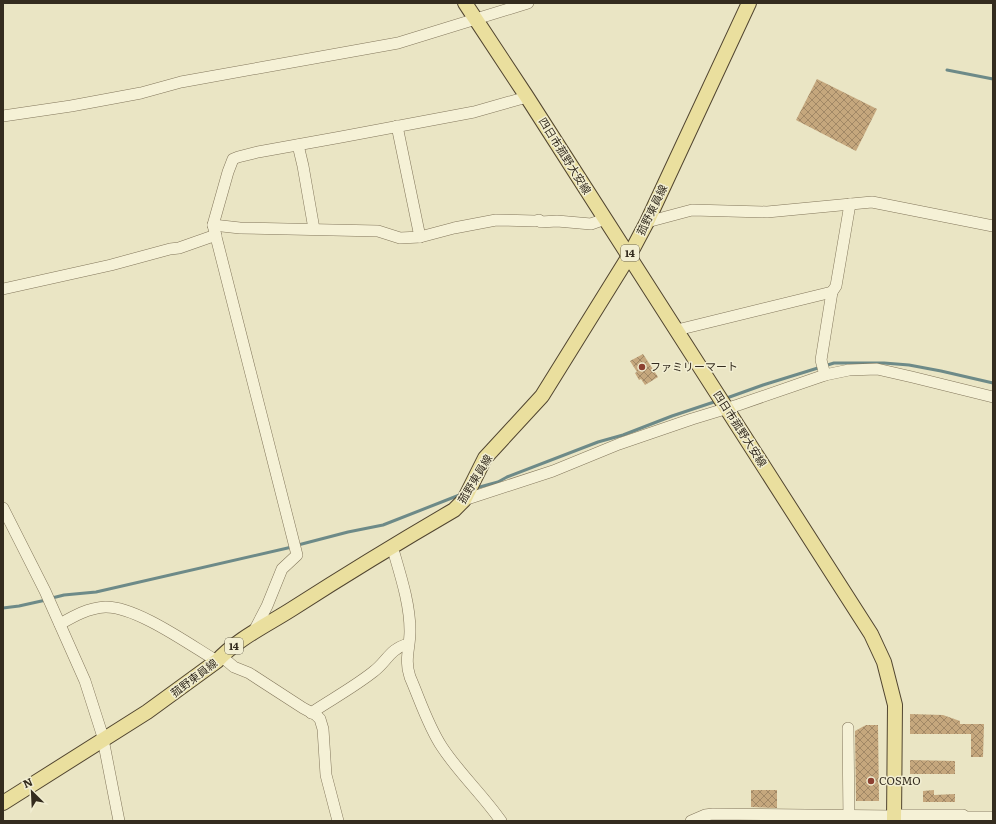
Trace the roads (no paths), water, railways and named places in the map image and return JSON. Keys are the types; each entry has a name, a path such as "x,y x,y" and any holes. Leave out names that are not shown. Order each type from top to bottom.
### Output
{"main road":[{"name":"四日市菰野大安線","path":"465,3 528,97 871,634 884,662 895,705 894,817"},
{"name":"菰野東員線","path":"3,803 147,712 253,633 392,546 454,510 466,497 485,458 542,396 629,256 647,222 749,3"}],"street":[{"path":"3,116 71,106 141,93 181,82 398,43 528,3"},
{"path":"253,633 267,606 282,569 297,555 297,552 214,230 228,172 233,159 258,152 474,112 528,97"},
{"path":"397,126 420,236"},
{"path":"298,145 314,229"},
{"path":"647,222 692,210 767,212 872,202 993,226"},
{"path":"825,374 821,360 832,292 836,286 850,204"},
{"path":"3,289 179,248 214,230 240,228 378,231 400,238 420,236 496,220 539,220 541,222 557,221 591,224 605,219"},
{"path":"677,330 832,292"},
{"path":"466,497 546,473 652,432 723,402 825,374 849,370 877,369 993,397"},
{"path":"3,508 8,528 45,591 85,681 102,734 119,821"},
{"path":"392,546 403,584 409,615 410,632 407,669 434,733 447,754 501,821"},
{"path":"60,624 88,610 103,607 115,607 156,624 234,667 249,673 311,713 316,714 320,719 323,729 326,775 338,821"},
{"path":"311,713 375,671 396,648 408,644"},
{"path":"848,728 849,818"},
{"path":"691,821 705,815 714,814 849,818 964,815 966,817 993,817"}],"waterway":[{"path":"947,70 993,79"},
{"path":"724,399 834,363 884,363 909,365 993,383"},
{"path":"476,488 498,482 507,477 598,442 623,435 672,416 717,401"},
{"path":"298,545 348,532 383,525 462,494"},
{"path":"52,598 64,595 96,592 292,547"},
{"path":"3,608 46,600"}],"place":[{"name":"ファミリーマート","path":"642,367"},
{"name":"COSMO","path":"871,781"}]}
